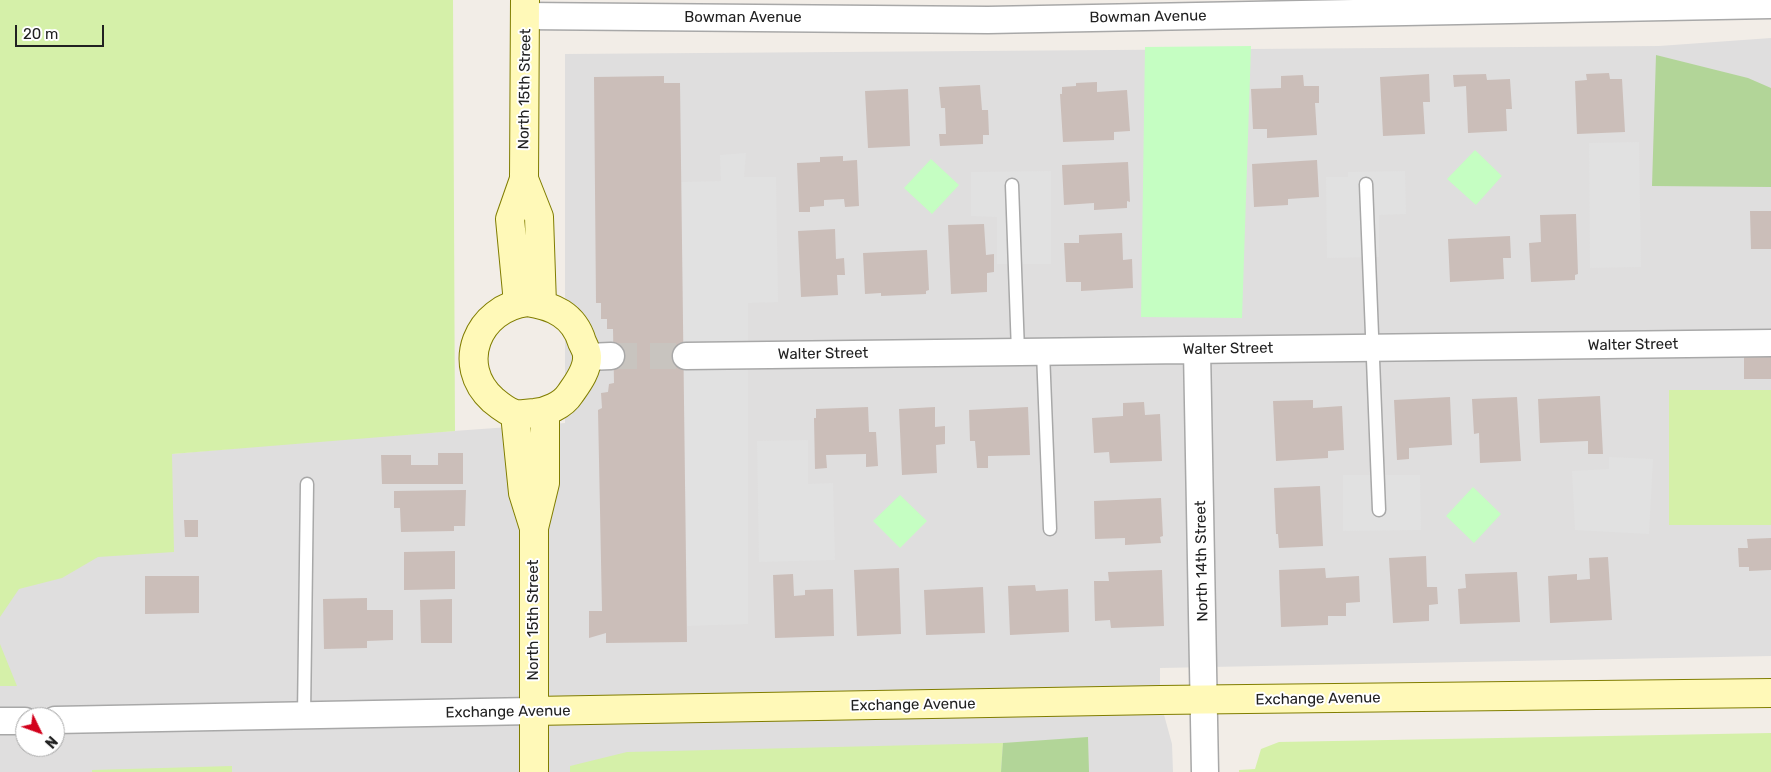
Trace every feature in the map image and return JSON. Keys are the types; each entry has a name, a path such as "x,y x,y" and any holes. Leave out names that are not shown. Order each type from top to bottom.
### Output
{"street":[{"name":"Bowman Avenue","path":"525,8 988,20 1771,5"},
{"name":"North 15th Street","path":"525,8 524,179 510,219 530,304"},
{"path":"530,304 558,310 572,322 581,338 599,357 582,376 567,399 545,412 515,414 499,406 485,393 478,382 473,364 477,337 492,316 500,310 530,304"},
{"name":"Walter Street","path":"686,356 1771,343"},
{"name":"North 14th Street","path":"1197,350 1206,772"},
{"name":"North 15th Street","path":"534,772 534,528 545,483 545,412"},
{"name":"North 15th Street","path":"515,414 523,493 534,528"},
{"name":"Exchange Avenue","path":"65,720 1205,700 1771,693"},
{"path":"0,721 15,721"}],"lane":[{"path":"1366,184 1379,510"},
{"path":"1012,185 1050,529"},
{"path":"304,716 307,484"}],"shaded area":[{"path":"1771,38 1771,656 1160,668 1160,700 1172,744 1173,772 0,772 0,469 342,439 565,423 565,54 1659,46"},
{"path":"1639,142 1641,267 1590,268 1589,143"},
{"path":"746,153 744,177 776,177 778,302 748,303 748,624 687,626 681,182 721,181 720,155"},
{"path":"1051,171 1051,264 997,264 997,217 971,216 971,172"},
{"path":"1405,171 1406,214 1379,215 1379,257 1327,258 1326,177 1348,177 1348,172"},
{"path":"808,440 808,484 833,483 835,560 759,562 757,441"},
{"path":"1609,457 1653,459 1649,534 1575,530 1572,471 1609,469"},
{"path":"1343,475 1420,475 1421,530 1343,531"}],"green space":[{"path":"0,0 453,0 455,431 172,454 174,552 98,557 62,578 19,589 0,617"},
{"path":"1251,46 1242,318 1141,317 1145,47"},
{"path":"1656,55 1748,78 1771,88 1771,187 1652,186"},
{"path":"1475,150 1502,176 1476,205 1447,179"},
{"path":"931,159 959,185 932,214 904,188"},
{"path":"1669,390 1771,390 1771,525 1669,525"},
{"path":"1473,487 1501,514 1474,543 1446,516"},
{"path":"900,495 927,521 900,548 873,521"},
{"path":"0,644 17,686 0,686"},
{"path":"1771,733 1771,772 1239,772 1239,770 1255,769 1261,749 1279,742"},
{"path":"1088,737 1089,772 1001,772 1003,743"},
{"path":"1003,743 1001,772 570,772 570,766 627,752"},
{"path":"232,766 232,772 92,772 92,770"}],"building":[{"path":"1609,73 1610,79 1622,79 1625,132 1577,134 1575,81 1587,80 1586,74"},
{"path":"1429,74 1430,102 1423,102 1425,134 1383,136 1380,77"},
{"path":"1486,74 1487,80 1510,79 1512,109 1506,109 1507,131 1468,133 1466,86 1454,87 1453,75"},
{"path":"1303,75 1304,86 1319,86 1319,103 1315,103 1317,135 1267,138 1267,129 1253,129 1251,89 1281,88 1281,76"},
{"path":"664,76 664,83 680,83 687,642 606,643 606,633 589,638 589,611 602,611 598,410 602,408 601,393 608,392 609,384 614,383 613,329 607,329 607,319 601,319 601,303 596,303 594,77"},
{"path":"1097,82 1097,92 1127,90 1130,131 1114,132 1114,140 1063,142 1060,94 1062,94 1062,87 1076,86 1076,83"},
{"path":"980,85 982,110 988,110 989,135 983,135 983,144 940,146 939,134 946,134 945,108 941,108 939,87"},
{"path":"908,89 910,146 868,148 865,91"},
{"path":"843,156 843,161 857,160 859,206 845,207 844,199 824,200 824,206 810,207 810,212 799,212 797,163 820,162 820,157"},
{"path":"1317,160 1319,197 1288,199 1288,205 1254,207 1252,164"},
{"path":"1128,162 1130,202 1127,201 1127,208 1094,210 1094,203 1064,205 1062,165"},
{"path":"1750,211 1771,211 1771,249 1751,249"},
{"path":"1576,214 1578,274 1575,275 1575,280 1531,282 1529,243 1541,242 1540,215"},
{"path":"984,224 986,255 994,254 994,272 987,273 987,292 951,294 948,225"},
{"path":"835,229 836,259 844,258 845,275 837,275 838,295 801,297 798,231"},
{"path":"1122,233 1123,260 1132,259 1133,288 1081,291 1081,282 1066,282 1064,243 1079,243 1079,235"},
{"path":"1510,236 1511,258 1503,258 1504,279 1450,282 1448,239"},
{"path":"927,250 929,290 926,291 926,294 881,296 881,293 865,294 863,253"},
{"path":"1744,356 1771,356 1771,379 1744,379"},
{"path":"1600,396 1603,454 1588,454 1588,441 1540,443 1538,399"},
{"path":"1450,397 1452,445 1409,448 1409,459 1397,460 1394,400"},
{"path":"1517,397 1521,461 1480,463 1479,433 1474,434 1472,399"},
{"path":"1313,400 1313,408 1342,406 1344,450 1328,451 1328,458 1276,461 1273,401"},
{"path":"1144,402 1145,415 1160,414 1162,461 1110,463 1109,452 1094,453 1092,418 1123,416 1123,403"},
{"path":"868,407 869,432 876,432 878,466 866,467 866,454 826,455 827,468 815,469 814,418 816,418 816,409"},
{"path":"935,407 935,427 945,426 945,444 936,445 937,473 902,475 899,409"},
{"path":"1028,407 1030,455 988,456 988,468 977,468 975,441 970,441 969,410"},
{"path":"438,453 463,453 463,484 382,484 381,455 411,455 411,465 438,465"},
{"path":"1320,486 1323,546 1279,548 1278,534 1276,534 1274,488"},
{"path":"466,490 465,526 454,526 454,531 401,532 400,508 394,508 394,491"},
{"path":"1161,498 1163,536 1160,537 1161,543 1125,545 1125,538 1095,539 1094,501"},
{"path":"184,520 198,520 198,537 185,537"},
{"path":"1771,538 1771,570 1749,571 1749,567 1739,567 1738,548 1748,548 1747,539"},
{"path":"455,551 455,589 404,590 404,552"},
{"path":"1426,556 1427,587 1437,587 1438,604 1429,605 1429,621 1393,623 1389,558"},
{"path":"1608,557 1612,620 1550,623 1548,576 1577,574 1577,580 1590,579 1589,558"},
{"path":"899,568 901,634 857,636 854,570"},
{"path":"1325,568 1326,578 1359,576 1360,602 1346,603 1346,616 1328,616 1328,625 1281,627 1279,570"},
{"path":"1162,570 1164,626 1111,628 1110,620 1095,621 1094,581 1109,581 1108,572"},
{"path":"1517,572 1520,622 1460,624 1458,589 1466,588 1465,574"},
{"path":"793,574 794,596 805,595 805,590 833,589 834,636 775,638 773,575"},
{"path":"145,576 199,576 199,613 145,614"},
{"path":"1035,585 1036,591 1068,589 1069,632 1010,635 1008,586"},
{"path":"983,587 985,633 926,635 924,590"},
{"path":"367,598 367,610 393,610 393,640 367,641 367,648 324,649 323,599"},
{"path":"452,599 452,643 421,643 420,600"}],"tunnel":[{"path":"611,356 686,356"}]}
